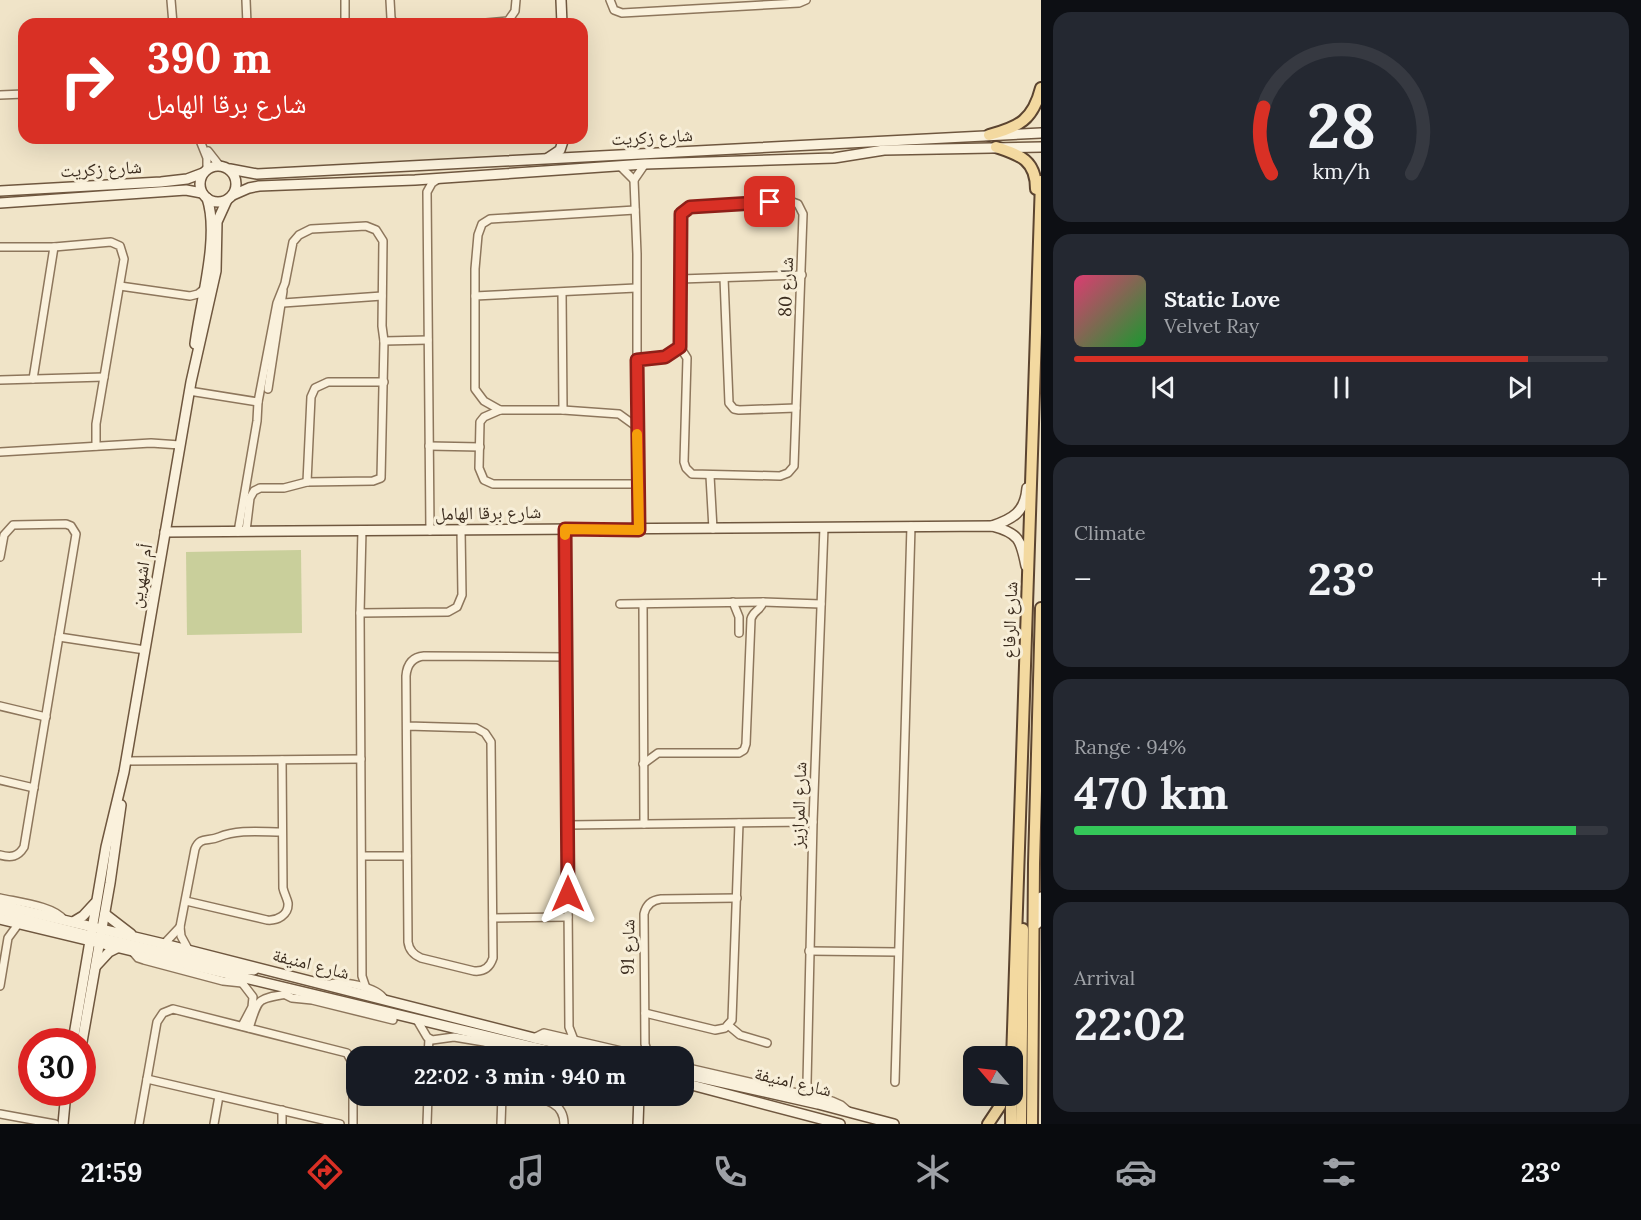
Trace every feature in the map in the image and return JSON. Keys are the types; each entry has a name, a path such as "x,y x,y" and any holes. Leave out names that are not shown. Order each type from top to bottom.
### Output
{"main road":[{"path":"989,135 1014,127 1026,119 1035,106 1041,88"},
{"path":"996,147 1021,156 1032,167 1040,219"},
{"name":"شارع الرفاع","path":"1011,1046 1041,182"},
{"name":"شارع الرفاع","path":"1032,1124 1033,941 1041,608"},
{"path":"1018,893 1024,947 1021,1124"},
{"path":"1032,1099 1038,1124"},
{"path":"988,1124 1000,1106"},
{"path":"1011,1106 1011,1124"}],"street":[{"path":"246,0 247,18"},
{"path":"345,0 345,18"},
{"path":"390,0 391,18"},
{"path":"510,18 515,11 516,0"},
{"path":"561,0 562,18"},
{"path":"610,0 612,8 619,13 799,3 806,0"},
{"path":"682,0 682,10"},
{"path":"0,95 18,94"},
{"name":"شارع زكريت","path":"230,169 257,174 1041,133"},
{"path":"203,144 207,158 200,184 204,195 217,202 230,198 237,182 230,169 219,165 204,144"},
{"path":"546,159 558,152 562,144"},
{"path":"566,144 569,150 582,157"},
{"name":"شارع زكريت","path":"230,198 249,188 259,186 438,179 620,165 826,158 884,150 1041,147"},
{"path":"639,530 634,180 645,164"},
{"path":"205,171 219,165"},
{"path":"620,165 634,180"},
{"name":"شارع زكريت","path":"0,191 161,182 187,179 205,171"},
{"path":"430,531 427,192 432,183 438,179"},
{"path":"415,180 427,192"},
{"name":"شارع زكريت","path":"0,203 186,190 204,195"},
{"name":"أم اشهرين","path":"190,387 216,271 210,214 204,195"},
{"name":"أم اشهرين","path":"96,936 95,903 126,761 190,387 203,290 217,222 230,198"},
{"name":"شارع 80","path":"790,201 800,206 803,214 802,274 795,460 792,469 780,476 692,474 685,465 687,358 680,347 679,219 684,209 790,201"},
{"path":"500,410 484,401 475,389 478,233 486,221 635,210"},
{"path":"366,226 378,232 383,241 384,382 381,478 373,481 307,482 289,488 260,488 254,491 250,498 242,532 258,402 277,303 283,288 292,246 296,238 311,229 366,226"},
{"path":"0,247 54,247 107,242 117,244 124,256 95,430 96,446"},
{"path":"33,380 54,247"},
{"path":"680,279 802,274"},
{"path":"724,278 729,403 734,409 739,410 796,408"},
{"path":"120,286 190,296 203,290"},
{"path":"268,389 283,303 283,288"},
{"path":"475,296 636,288"},
{"path":"562,293 564,410"},
{"path":"190,296 201,306"},
{"path":"283,303 382,296"},
{"path":"384,341 428,340"},
{"path":"637,360 665,357 680,347"},
{"path":"0,380 104,377"},
{"path":"307,482 313,390 324,382 384,382"},
{"path":"190,387 258,402"},
{"path":"637,427 619,414 564,410 500,410 484,417 479,426 480,471 484,480 490,484 639,484"},
{"path":"0,452 151,443 180,445"},
{"path":"429,446 480,447"},
{"name":"شارع برقا الهامل","path":"992,526 1012,519 1022,508 1026,499 1032,458"},
{"path":"710,476 713,529"},
{"path":"0,557 4,535 14,525 63,524 73,528 76,540 22,850 10,857 0,855"},
{"path":"895,1082 911,526"},
{"name":"شارع برقا الهامل","path":"165,532 992,526 1009,531 1018,538 1028,578"},
{"name":"شارع المرازيز","path":"813,1097 808,1090 807,1083 809,951 824,527"},
{"path":"565,529 569,1027 574,1040"},
{"path":"362,530 360,613 362,976 366,988"},
{"path":"360,613 448,612 457,607 462,595 461,530"},
{"path":"733,602 739,617 739,633"},
{"path":"620,604 763,602 821,604"},
{"path":"643,764 658,753 739,753 744,750 751,619 752,614 761,607 763,602"},
{"path":"643,604 644,824"},
{"path":"60,638 145,650"},
{"path":"407,726 476,728 485,733 491,742 493,958 485,969 474,971 415,955 408,942 406,672 411,662 417,657 424,656 566,657"},
{"path":"0,706 46,717"},
{"path":"126,761 361,759"},
{"path":"186,901 267,920 280,918 286,911 288,904 283,888 282,760"},
{"name":"أم اشهرين","path":"96,936 105,914 121,806 123,776"},
{"path":"0,780 34,788"},
{"path":"568,825 813,822"},
{"path":"645,1013 715,1030 728,1025 733,1015 739,823"},
{"path":"188,949 181,936 180,927 195,849 200,840 218,838 227,833 282,832"},
{"path":"362,856 407,856"},
{"path":"86,1016 85,995 104,888 101,872"},
{"name":"شارع الرفاع","path":"1033,941 1041,897"},
{"path":"0,898 51,910 68,921 83,916 95,903"},
{"name":"شارع 91","path":"645,1044 644,914 648,905 661,899 737,898"},
{"name":"شارع امنيفة","path":"0,905 68,921 117,948 239,980 298,991 526,1046"},
{"path":"8,938 0,917 9,914 234,969 262,968"},
{"path":"105,914 136,937"},
{"name":"شارع امنيفة","path":"0,917 19,923 96,936 136,937 573,1046"},
{"path":"493,918 568,917"},
{"path":"0,986 8,938 19,923"},
{"path":"164,944 180,927"},
{"path":"84,1028 96,966 96,936"},
{"path":"76,1028 96,936"},
{"path":"96,966 109,952 117,948"},
{"path":"809,951 898,952"},
{"path":"354,985 362,976"},
{"path":"239,980 253,997 246,1027"},
{"path":"327,985 338,982 354,985 379,993 384,999"},
{"path":"246,1027 258,1003 269,996 298,991"},
{"path":"284,994 292,998 312,1000 393,1020"},
{"path":"140,1124 147,1079 157,1022 160,1015 176,1009 347,1053 353,1064 353,1120 341,1124 147,1079"},
{"path":"417,1020 429,1039 429,1046"},
{"path":"728,1025 740,1035 767,1043"},
{"path":"561,1037 566,1034 569,1027"},
{"path":"457,1038 474,1034"},
{"path":"534,1038 544,1034 600,1046"},
{"path":"429,1039 457,1038 500,1046"},
{"path":"584,1042 590,1046"},
{"path":"694,1070 785,1094 798,1094 838,1103 849,1112"},
{"name":"شارع امنيفة","path":"694,1076 785,1094 894,1124"},
{"path":"798,1094 807,1083"},
{"name":"شارع امنيفة","path":"694,1086 840,1124"},
{"path":"214,1124 219,1096"},
{"path":"63,1124 66,1106"},
{"path":"427,1124 428,1106"},
{"path":"501,1124 502,1106"},
{"path":"559,1106 563,1113 564,1124"},
{"path":"638,1124 639,1106"},
{"path":"282,1110 282,1124"},
{"path":"0,1114 55,1124"}],"green space":[{"path":"301,550 302,633 187,635 186,552"}],"slow traffic":[{"path":"565,535 565,529 639,530 637,434"}],"route":[{"path":"568,894 565,529 639,530 637,360 669,356 680,347 679,219 684,209 770,202"}]}
